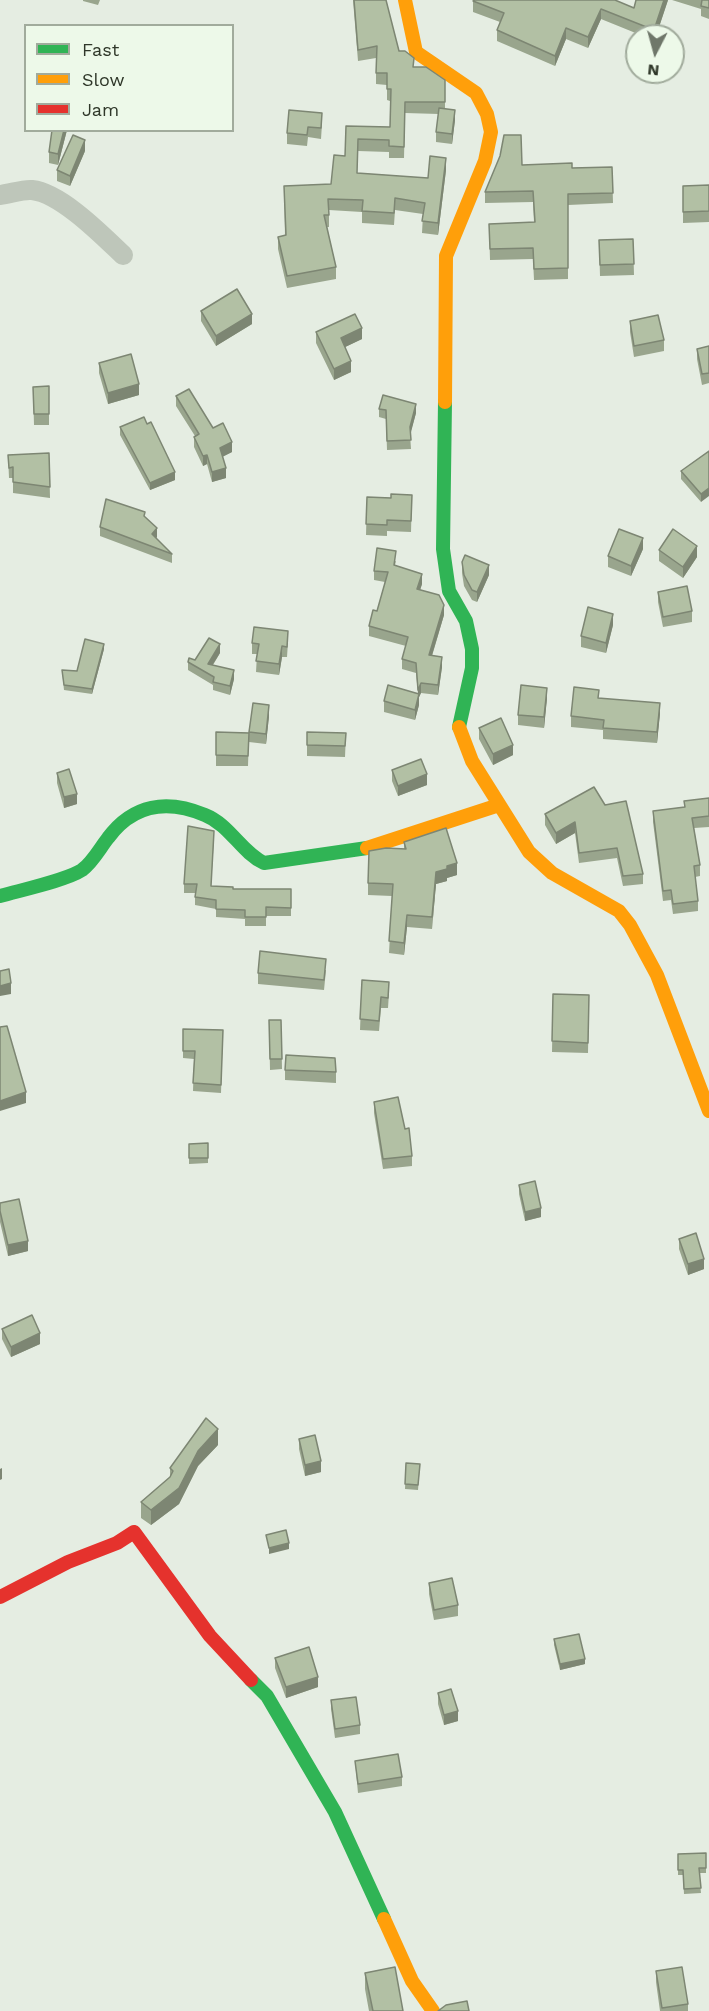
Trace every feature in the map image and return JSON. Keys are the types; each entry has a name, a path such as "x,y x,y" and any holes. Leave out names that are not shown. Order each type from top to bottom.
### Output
{"street":[{"path":"405,0 416,52 476,93 488,114 491,132 485,161 446,256 443,549 449,591 466,621 472,649 472,668 458,730 472,761 529,852 552,873 619,911 630,925 657,975 709,1111"},
{"path":"0,195 31,190 43,193 84,218 123,255"},
{"path":"0,897 81,871 88,866 127,815 151,806 185,808 211,819 226,827 257,859 271,864 378,846 499,805"},
{"path":"0,1597 68,1562 117,1544 130,1533 138,1534 210,1636 267,1696 335,1812 412,1981 433,2011"}],"building":[{"path":"354,0 386,0 399,51 405,51 414,58 413,67 426,67 445,80 445,102 405,102 404,147 389,146 389,140 358,139 357,173 428,178 430,156 446,158 438,223 422,221 425,203 395,198 394,213 362,211 363,200 328,199 329,215 324,215 336,267 287,276 278,237 286,235 284,186 331,184 334,155 345,156 346,126 390,127 391,89 387,89 387,73 376,73 377,46 358,50"},
{"path":"615,0 634,8 636,0 664,0 656,24 639,24 601,9 588,37 566,28 555,56 497,30 504,13 473,1"},
{"path":"702,0 709,0 709,8 701,6"},
{"path":"439,108 455,110 452,134 436,132"},
{"path":"289,110 322,113 321,128 308,127 307,135 287,133"},
{"path":"52,132 64,132 58,154 49,152"},
{"path":"73,135 85,140 70,176 57,170"},
{"path":"504,135 521,135 522,165 572,163 572,168 612,167 613,193 568,194 568,268 534,269 533,248 490,249 489,224 535,222 533,191 485,192 500,156"},
{"path":"709,185 709,211 683,212 683,186"},
{"path":"633,239 634,264 600,265 599,240"},
{"path":"237,289 252,314 216,336 201,311"},
{"path":"355,314 362,328 341,338 351,361 334,369 316,332"},
{"path":"658,315 664,340 634,346 630,321"},
{"path":"709,346 709,373 702,374 697,349"},
{"path":"131,354 139,384 108,393 99,363"},
{"path":"49,386 49,414 34,414 33,387"},
{"path":"189,389 213,428 223,423 232,442 220,448 226,468 212,472 207,455 203,456 194,437 199,434 176,396"},
{"path":"383,395 416,404 410,427 411,440 387,441 386,410 379,409"},
{"path":"144,417 147,424 151,422 175,472 150,483 120,427"},
{"path":"709,451 709,488 701,494 681,471"},
{"path":"49,453 50,487 13,482 13,467 9,468 8,455"},
{"path":"391,494 412,495 411,521 387,520 387,525 366,524 367,497 391,498"},
{"path":"106,499 145,512 144,516 157,528 152,534 172,554 100,527"},
{"path":"619,529 643,538 631,566 608,556"},
{"path":"673,529 697,546 683,567 659,550"},
{"path":"377,548 396,551 394,565 422,574 417,589 439,595 444,605 429,655 442,657 438,685 421,683 418,690 416,663 402,659 408,637 369,626 373,610 377,611 388,572 374,571"},
{"path":"465,555 489,565 477,592 472,590 464,575 462,562"},
{"path":"687,586 692,611 663,617 658,592"},
{"path":"588,607 613,614 606,643 581,636"},
{"path":"254,627 288,631 287,647 282,646 279,664 256,661 259,644 252,643"},
{"path":"209,638 220,644 208,664 234,670 230,686 213,682 214,677 188,662 189,658 195,660"},
{"path":"85,639 104,644 92,689 64,685 62,670 77,671"},
{"path":"388,685 419,694 415,710 384,701"},
{"path":"521,685 547,688 544,717 518,715"},
{"path":"574,687 599,690 598,698 660,703 657,732 603,728 604,720 571,716"},
{"path":"253,703 269,705 266,734 249,732"},
{"path":"501,718 513,745 493,754 479,728"},
{"path":"216,732 249,733 248,756 216,755"},
{"path":"307,732 346,733 345,746 307,745"},
{"path":"421,759 427,774 398,786 392,770"},
{"path":"69,769 77,794 64,797 57,773"},
{"path":"594,787 605,805 626,801 643,874 623,876 617,848 579,853 575,822 556,833 545,814"},
{"path":"709,798 709,816 692,818 700,865 694,866 698,901 673,904 671,890 663,891 653,811 685,807 684,801"},
{"path":"188,826 214,831 211,886 233,887 233,889 291,889 291,908 266,907 266,917 245,917 245,910 216,909 216,900 195,897 197,884 184,884"},
{"path":"446,828 457,863 436,872 432,917 407,915 404,943 389,941 393,884 368,883 369,851 386,848 406,849 404,842"},
{"path":"260,951 326,959 324,980 258,973"},
{"path":"9,969 11,983 0,986 0,971"},
{"path":"362,980 389,982 388,998 381,997 379,1021 360,1019"},
{"path":"553,994 589,995 588,1043 552,1041"},
{"path":"269,1020 281,1020 282,1059 270,1059"},
{"path":"7,1026 26,1092 0,1101 0,1027"},
{"path":"183,1029 223,1030 221,1085 193,1083 195,1051 183,1051"},
{"path":"286,1055 335,1058 336,1072 285,1070"},
{"path":"398,1097 405,1129 409,1128 412,1156 383,1159 374,1102"},
{"path":"208,1143 208,1158 189,1158 189,1144"},
{"path":"535,1181 541,1208 525,1212 519,1185"},
{"path":"19,1199 28,1241 8,1245 0,1203"},
{"path":"696,1233 704,1259 688,1264 679,1239"},
{"path":"32,1315 40,1333 11,1347 2,1329"},
{"path":"206,1418 218,1429 198,1451 179,1488 151,1510 141,1502 170,1477 173,1471 170,1468"},
{"path":"315,1435 321,1461 305,1465 299,1439"},
{"path":"406,1463 420,1464 418,1485 405,1484"},
{"path":"286,1530 289,1543 269,1548 266,1535"},
{"path":"452,1578 458,1605 434,1610 429,1583"},
{"path":"579,1634 585,1659 560,1664 554,1639"},
{"path":"309,1647 318,1677 286,1687 275,1658"},
{"path":"451,1689 458,1711 444,1715 438,1693"},
{"path":"356,1697 360,1725 335,1729 331,1700"},
{"path":"398,1754 402,1777 358,1784 355,1761"},
{"path":"706,1853 706,1868 699,1868 701,1888 684,1889 683,1870 678,1870 678,1854"},
{"path":"395,1967 403,2011 373,2011 365,1973"},
{"path":"682,1967 688,2004 662,2008 656,1971"},
{"path":"467,2001 469,2011 438,2011 446,2005"}],"traffic: fast":[{"path":"445,402 443,549 449,591 466,621 472,649 472,668 459,727"},
{"path":"0,896 75,874 86,867 108,838 128,818 140,812 164,806 191,810 214,819 264,863 367,848"},
{"path":"251,1680 267,1696 335,1812 384,1919"}],"traffic: slow":[{"path":"405,0 416,52 476,93 487,114 491,132 485,161 446,256 445,402"},
{"path":"459,727 472,761 529,852 552,873 619,911 630,925 657,975 709,1111"},
{"path":"367,848 499,805"},
{"path":"384,1919 412,1981 433,2011"}],"traffic: jam":[{"path":"0,1597 68,1562 117,1543 134,1532 210,1636 251,1680"}]}
